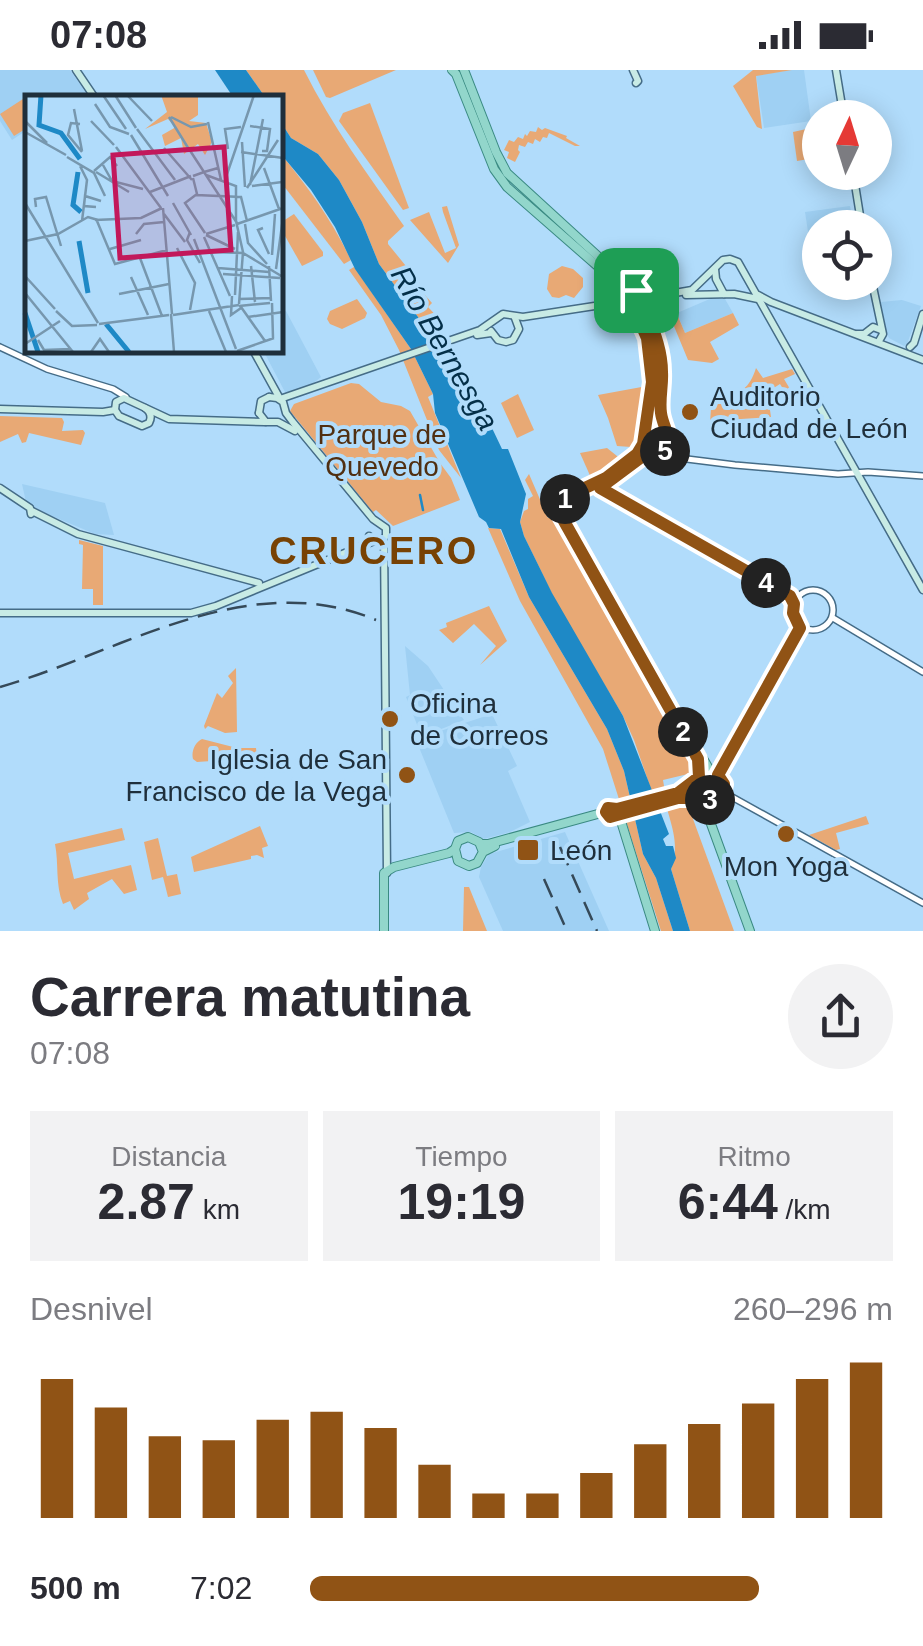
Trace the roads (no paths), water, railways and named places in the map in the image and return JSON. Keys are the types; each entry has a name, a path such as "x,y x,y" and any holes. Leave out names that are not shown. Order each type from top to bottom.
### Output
{"main road":[{"path":"76,70 94,95"},
{"path":"452,70 494,168 507,187 611,278 630,311 692,290 725,259 739,263 923,590"},
{"path":"464,70 496,152 512,179 642,292 652,363 652,398 646,432 643,444 631,460 599,485"},
{"path":"633,70 636,83"},
{"path":"836,70 841,100"},
{"path":"716,268 716,280 724,294"},
{"path":"734,294 743,289 748,279"},
{"path":"278,422 293,400 456,340 486,327 502,314 514,317 614,303 625,300 636,290"},
{"path":"754,290 777,305 856,334 876,335 914,352 923,314"},
{"path":"644,305 697,294 734,294 777,305"},
{"path":"491,323 492,334 506,342 516,337 529,320 625,300"},
{"path":"875,300 876,335"},
{"path":"644,305 660,349 660,406 670,441 665,451 643,456 599,485 571,494 560,510 698,759 699,777"},
{"path":"769,320 769,312 777,305"},
{"path":"514,317 519,329"},
{"path":"456,340 492,334"},
{"path":"254,352 286,410 374,524 385,603 386,931"},
{"path":"244,423 258,413 261,401 269,397 280,399 387,366"},
{"path":"269,397 271,385"},
{"path":"117,410 121,398 129,398 169,419"},
{"path":"144,426 151,419 145,408"},
{"path":"0,411 117,410 139,426 169,419 278,422 293,428 369,520 383,524 386,529 376,540 363,541 216,604 191,609 0,611"},
{"path":"258,413 266,422"},
{"path":"646,432 657,428 667,432"},
{"path":"643,444 652,454"},
{"path":"0,490 28,511 78,534 257,585"},
{"path":"564,521 724,783 714,809 715,832"},
{"path":"376,540 382,548 388,871"},
{"path":"237,578 257,585"},
{"path":"216,604 257,585"},
{"path":"482,848 660,800 678,793 699,777 715,774"},
{"path":"688,787 691,798"},
{"path":"660,800 691,798 703,802 720,794"},
{"path":"703,802 750,929"},
{"path":"482,848 566,823 617,813"},
{"path":"617,813 655,931"},
{"path":"468,837 482,848 480,860 472,865 461,864 455,854 458,841 468,837"},
{"path":"388,871 455,854"}],"street":[{"path":"0,347 47,369 110,388 129,398"},
{"path":"110,388 117,410"},
{"path":"665,451 670,456 735,465 847,475 860,472 923,476"},
{"path":"599,485 792,600"},
{"path":"792,600 813,590 825,594 831,601 834,619"},
{"path":"792,600 793,613 807,629 818,629 834,619"},
{"path":"834,619 923,672"},
{"path":"715,774 796,639 800,625"},
{"path":"720,794 923,902"}],"water":[{"path":"215,70 246,70 264,95 232,95"},
{"path":"282,124 291,138 318,154 339,180 379,264 418,317 429,339 482,407 502,449 508,449 526,494 520,522 524,536 623,716 669,834 663,839 666,846 673,846 676,858 671,869 690,931 673,931 656,878 643,854 624,771 607,729 529,597 501,529 489,528 479,517 435,413 433,394 411,349 355,269 311,190 282,155"}],"waterway":[{"path":"745,393 746,397"},
{"path":"738,396 743,399"},
{"path":"420,495 423,510"}],"railway":[{"path":"0,687 186,620 233,608 281,603 328,606 376,620"},
{"path":"560,847 597,931"},
{"path":"544,879 567,931"}],"place":[{"name":"Auditorio Ciudad de León","path":"690,412"},
{"name":"Oficina de Correos","path":"390,719"},
{"name":"Iglesia de San Francisco de la Vega","path":"407,775"},
{"name":"Mon Yoga","path":"786,834"},
{"name":"León","path":"528,850"}],"district":[{"name":"CRUCERO","path":"374,551"}],"water label":[{"name":"Río Bernesga","path":"445,348"}],"park label":[{"name":"Parque de Quevedo","path":"382,450"}]}
